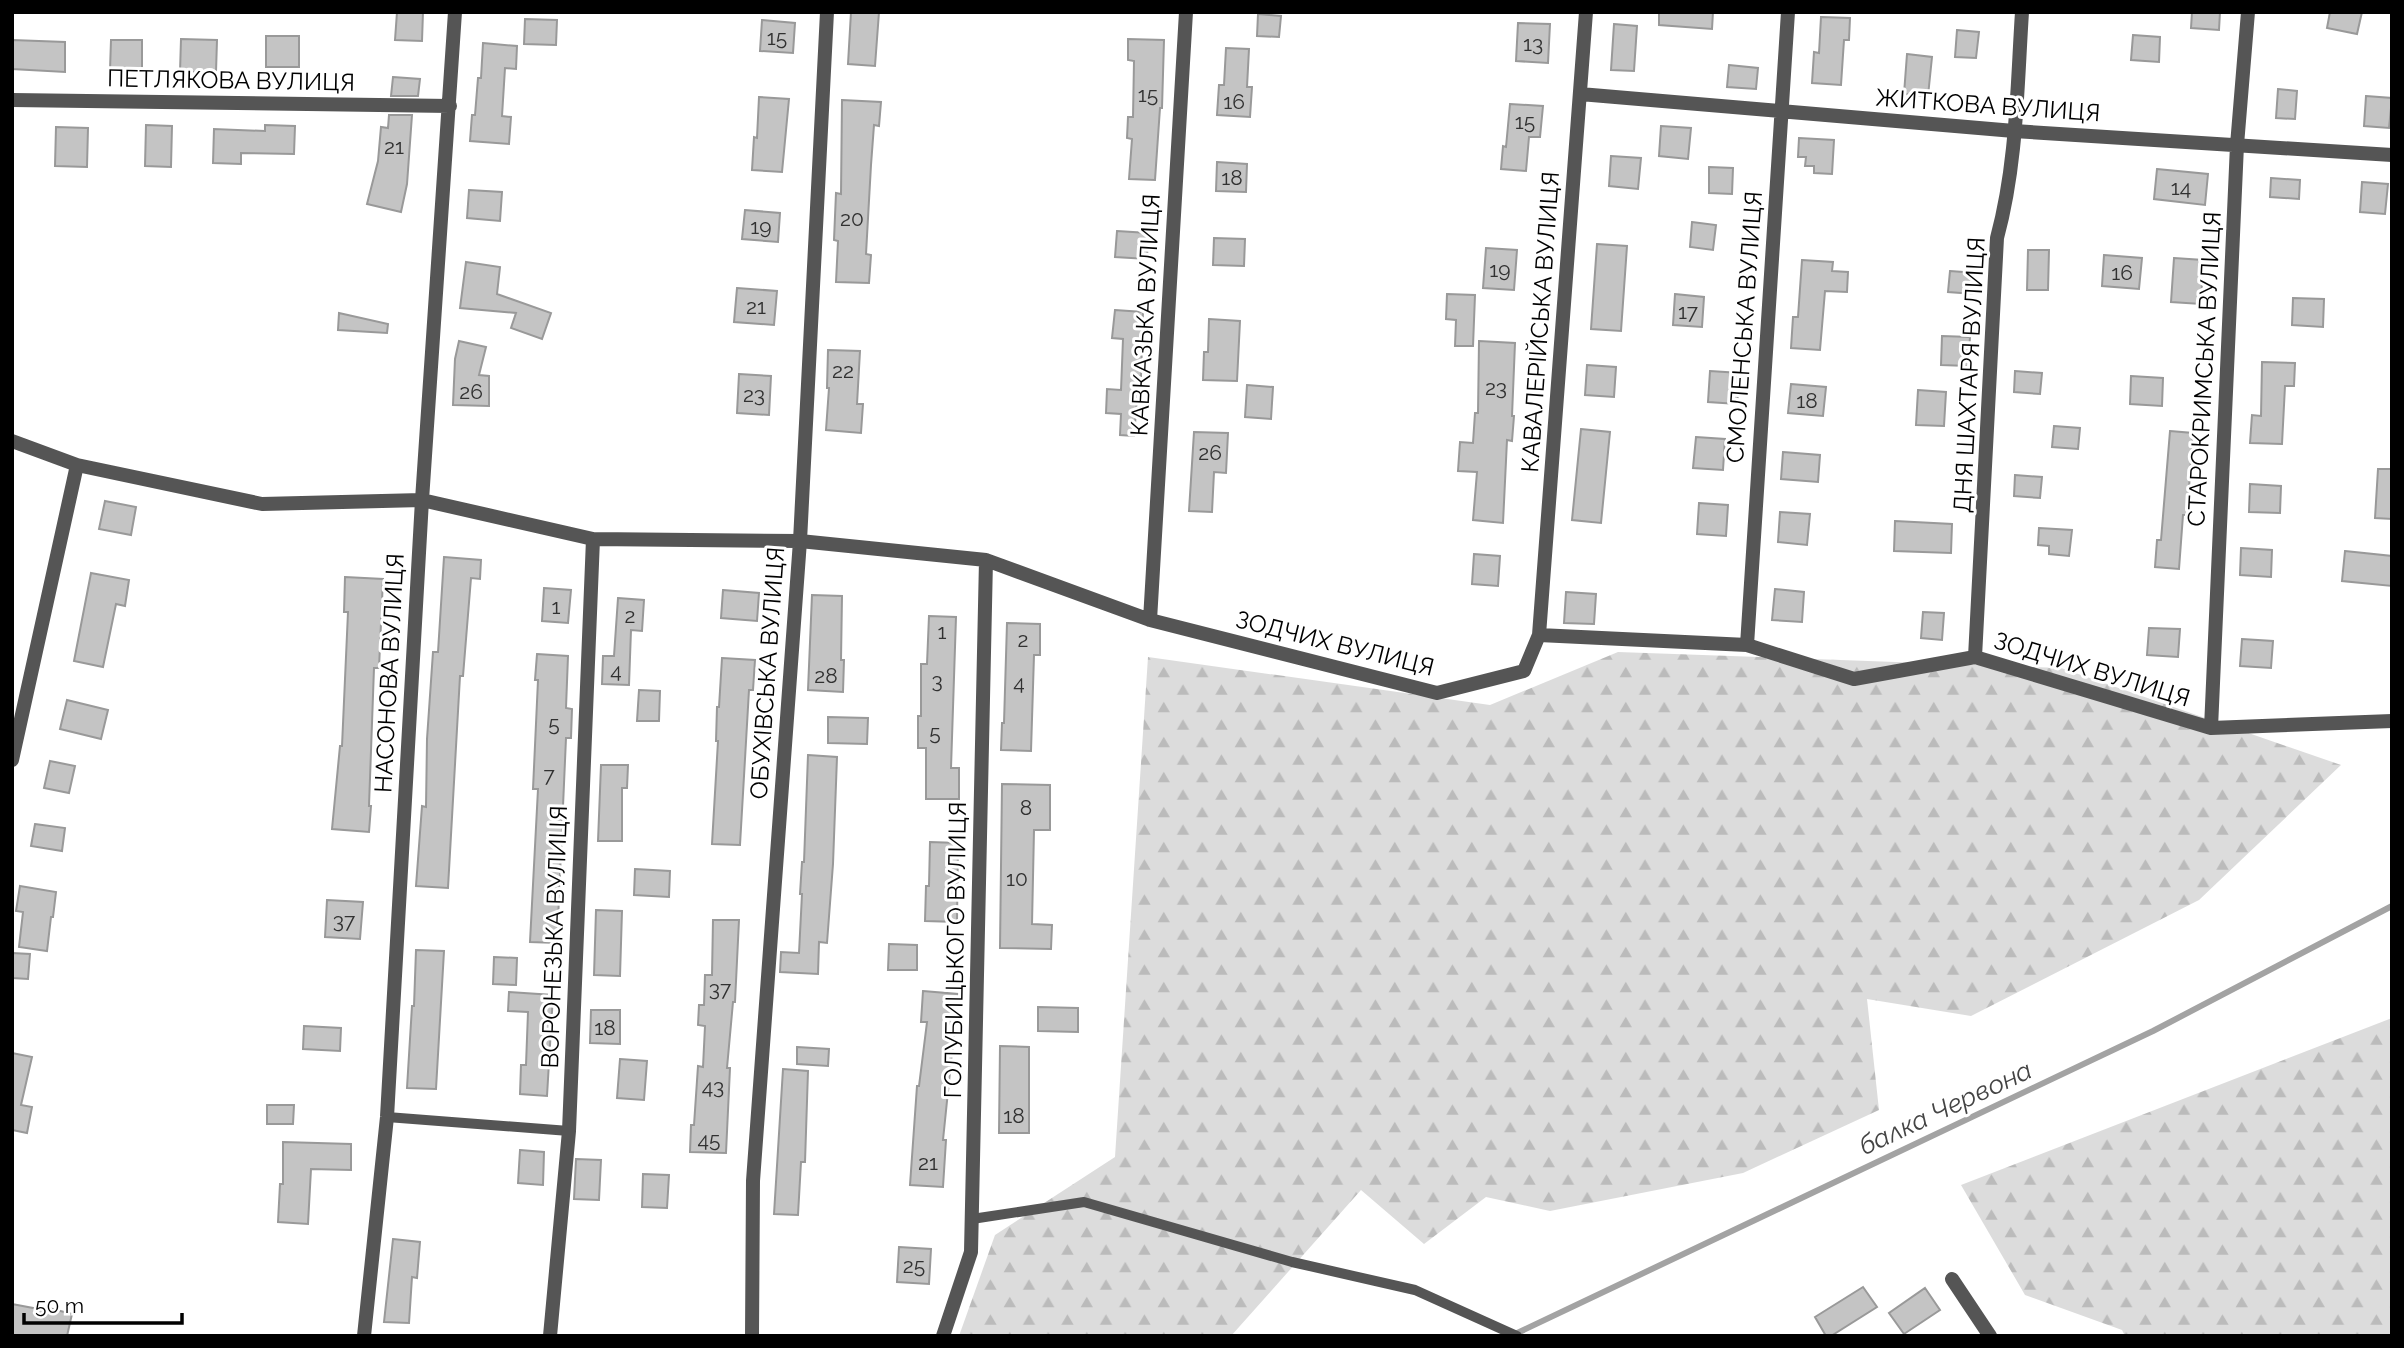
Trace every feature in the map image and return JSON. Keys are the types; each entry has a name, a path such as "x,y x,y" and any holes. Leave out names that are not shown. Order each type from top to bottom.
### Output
{"street":[{"name":"НАСОНОВА ВУЛИЦЯ","path":"364,1336 387,1117 422,500 455,12"},
{"name":"ОБУХІВСЬКА ВУЛИЦЯ","path":"752,1336 753,1181 800,541 827,12"},
{"name":"КАВКАЗЬКА ВУЛИЦЯ","path":"1150,620 1186,12"},
{"name":"КАВАЛЕРІЙСЬКА ВУЛИЦЯ","path":"1539,635 1586,12"},
{"name":"СМОЛЕНСЬКА ВУЛИЦЯ","path":"1747,645 1788,12"},
{"name":"ДНЯ ШАХТАРЯ ВУЛИЦЯ","path":"1975,657 1997,238 2007,201 2022,12"},
{"name":"СТАРОКРИМСЬКА ВУЛИЦЯ","path":"2211,728 2237,145 2248,12"},
{"name":"ЖИТКОВА ВУЛИЦЯ","path":"1580,94 2014,131 2392,155"},
{"name":"ПЕТЛЯКОВА ВУЛИЦЯ","path":"12,100 450,106"},
{"path":"12,441 77,465 262,504 422,500 593,539 800,541 986,560 1150,620"},
{"path":"12,760 77,465"},
{"name":"ВОРОНЕЗЬКА ВУЛИЦЯ","path":"550,1336 569,1132 593,539"},
{"name":"ГОЛУБИЦЬКОГО ВУЛИЦЯ","path":"943,1336 971,1252 986,560"},
{"name":"ЗОДЧИХ ВУЛИЦЯ","path":"1150,620 1437,692 1524,671 1539,635 1747,645 1854,679 1975,657 2211,728 2392,720"},
{"path":"1951,1279 1990,1336"}],"lane":[{"path":"387,1117 569,1132"},
{"path":"972,1219 1084,1202 1292,1262 1415,1290 1517,1336"}],"green space":[{"path":"1618,652 2061,668 2341,765 2199,900 1971,1016 1867,999 1879,1110 1743,1173 1550,1211 1486,1197 1424,1244 1361,1190 1231,1336 959,1336 995,1235 1115,1157 1148,657 1490,705"},
{"path":"2392,1018 2392,1336 2125,1336 2122,1330 2025,1295 1961,1185"}],"building":[{"path":"397,12 423,12 422,41 395,40"},
{"path":"851,12 879,12 875,66 848,64"},
{"path":"1659,12 1713,12 1712,29 1659,25"},
{"path":"2192,12 2220,12 2219,30 2191,28"},
{"path":"2330,12 2362,12 2357,34 2327,28"},
{"path":"1258,14 1281,16 1279,37 1257,36"},
{"path":"1821,17 1850,18 1849,40 1844,40 1841,85 1812,83 1814,52 1819,53"},
{"path":"525,19 557,20 556,45 524,44"},
{"path":"762,20 795,23 793,53 760,51"},
{"path":"1518,23 1550,24 1548,63 1516,61"},
{"path":"1614,24 1637,26 1634,71 1611,70"},
{"path":"1957,30 1979,32 1976,58 1955,57"},
{"path":"2133,35 2160,37 2159,62 2131,60"},
{"path":"266,36 299,36 299,67 266,67"},
{"path":"181,39 217,40 216,72 180,72"},
{"path":"1128,39 1164,40 1162,108 1155,180 1129,179 1132,139 1127,138 1128,117 1133,117 1134,61 1128,60"},
{"path":"12,40 65,42 65,72 12,69"},
{"path":"111,40 142,40 142,71 110,70"},
{"path":"483,43 517,46 516,69 505,68 502,116 511,117 509,144 470,141 478,78 481,78"},
{"path":"1226,48 1249,49 1247,87 1252,87 1250,117 1217,115 1219,85 1224,85"},
{"path":"1907,54 1932,57 1928,96 1904,94"},
{"path":"1729,65 1758,68 1756,89 1727,87"},
{"path":"393,77 420,79 418,96 391,96"},
{"path":"2278,89 2297,91 2295,119 2276,118"},
{"path":"2366,96 2392,98 2389,128 2364,126"},
{"path":"759,97 789,99 782,172 752,170"},
{"path":"842,100 881,102 879,126 874,125 871,165 866,254 871,255 869,283 836,282 838,241 834,240 836,193 841,194"},
{"path":"1510,104 1543,106 1540,137 1529,137 1526,171 1501,169"},
{"path":"389,115 412,115 407,184 401,212 367,204 378,161 381,127 388,128"},
{"path":"146,125 172,126 171,167 145,166"},
{"path":"265,125 295,126 294,154 241,153 241,164 213,163 214,129 265,131"},
{"path":"1661,126 1691,128 1688,159 1659,156"},
{"path":"56,127 88,128 87,167 55,166"},
{"path":"1799,138 1834,140 1832,174 1814,173 1814,166 1805,166 1806,157 1798,157"},
{"path":"1611,156 1641,158 1638,189 1609,186"},
{"path":"1217,162 1247,164 1246,192 1216,191"},
{"path":"1709,167 1733,168 1732,194 1709,193"},
{"path":"2157,169 2208,174 2205,205 2154,199"},
{"path":"2271,178 2300,180 2299,199 2270,197"},
{"path":"2362,182 2388,184 2385,214 2360,212"},
{"path":"469,190 502,192 500,221 467,218"},
{"path":"745,210 780,213 778,242 742,239"},
{"path":"1692,222 1716,225 1713,250 1690,247"},
{"path":"1117,231 1148,233 1147,259 1115,257"},
{"path":"1214,238 1245,239 1244,266 1213,265"},
{"path":"1597,244 1627,246 1621,331 1591,329"},
{"path":"1486,248 1517,250 1514,290 1483,288"},
{"path":"2028,250 2049,250 2048,290 2027,290"},
{"path":"2104,255 2142,258 2139,289 2102,286"},
{"path":"2174,258 2203,260 2201,304 2171,302"},
{"path":"1802,260 1833,262 1832,271 1848,272 1847,292 1825,291 1820,350 1791,348 1793,317 1798,317"},
{"path":"466,262 500,267 497,294 551,313 542,339 511,328 516,313 460,308"},
{"path":"1950,271 1976,273 1974,294 1948,292"},
{"path":"737,288 777,291 774,325 734,322"},
{"path":"1447,294 1475,295 1473,346 1455,346 1456,320 1446,319"},
{"path":"1675,294 1704,297 1702,327 1673,325"},
{"path":"2293,298 2324,299 2323,327 2292,325"},
{"path":"1115,310 1143,312 1141,376 1134,436 1120,435 1121,414 1106,413 1107,389 1121,390 1123,339 1112,338"},
{"path":"339,313 388,324 387,333 338,330"},
{"path":"1209,319 1240,321 1237,381 1203,380 1204,352 1208,352"},
{"path":"1942,336 1970,337 1968,366 1941,365"},
{"path":"459,341 486,347 479,375 489,376 489,406 453,405 455,359"},
{"path":"1479,341 1515,343 1514,416 1512,441 1507,440 1503,523 1473,520 1477,472 1458,471 1460,442 1473,443 1475,413 1478,413"},
{"path":"828,350 860,351 857,404 863,404 861,433 826,430"},
{"path":"2262,362 2295,363 2294,386 2285,386 2282,444 2250,443 2252,415 2261,416"},
{"path":"1587,365 1616,367 1614,397 1585,395"},
{"path":"1710,371 1740,373 1737,404 1708,402"},
{"path":"2015,371 2042,373 2040,394 2014,392"},
{"path":"739,374 771,376 769,415 737,413"},
{"path":"2131,376 2163,378 2162,406 2130,404"},
{"path":"1791,384 1826,387 1823,416 1788,413"},
{"path":"1247,385 1273,387 1271,419 1245,417"},
{"path":"1918,390 1946,392 1944,426 1916,425"},
{"path":"2054,426 2080,428 2078,449 2052,447"},
{"path":"1581,429 1610,432 1601,523 1572,520"},
{"path":"2170,431 2193,433 2187,515 2183,515 2179,569 2155,567 2157,540 2161,540"},
{"path":"1194,432 1228,433 1226,473 1214,472 1212,512 1189,511"},
{"path":"1696,437 1725,439 1723,470 1693,468"},
{"path":"1783,452 1820,455 1818,482 1781,479"},
{"path":"2378,469 2392,469 2392,519 2375,518"},
{"path":"2015,475 2042,477 2040,498 2014,496"},
{"path":"2250,484 2281,486 2280,513 2249,512"},
{"path":"105,501 136,507 131,535 99,529"},
{"path":"1699,503 1728,505 1726,536 1697,534"},
{"path":"1780,512 1810,514 1807,545 1778,542"},
{"path":"1895,521 1952,524 1951,553 1894,551"},
{"path":"2039,528 2072,530 2069,556 2049,554 2049,546 2038,545"},
{"path":"2241,548 2272,550 2271,577 2240,575"},
{"path":"2345,551 2392,556 2392,586 2342,581"},
{"path":"1474,554 1500,556 1498,586 1472,584"},
{"path":"444,557 481,560 480,579 471,578 463,676 460,676 448,888 416,886 422,806 426,807 433,652 438,652"},
{"path":"91,573 129,580 125,606 116,604 103,667 74,661"},
{"path":"345,577 383,579 379,668 374,668 369,832 332,829 342,746 348,612 344,612"},
{"path":"544,588 571,590 568,623 542,621"},
{"path":"1775,589 1804,592 1802,622 1772,620"},
{"path":"723,590 759,593 757,621 721,618"},
{"path":"1566,592 1596,594 1594,624 1564,623"},
{"path":"812,595 842,596 843,692 808,690"},
{"path":"618,598 644,600 642,631 631,630 629,685 602,684 603,656 614,656"},
{"path":"1923,612 1944,613 1942,640 1921,638"},
{"path":"929,616 956,617 951,768 959,768 959,799 926,799 926,748 918,748 918,716 921,716 921,664 927,664"},
{"path":"1007,623 1040,624 1040,655 1034,655 1031,751 1001,750"},
{"path":"2149,628 2180,629 2178,657 2147,655"},
{"path":"2242,639 2273,641 2271,668 2240,666"},
{"path":"537,654 568,656 566,708 572,709 571,738 566,738 557,943 530,942 538,789 533,789"},
{"path":"722,658 755,660 753,690 749,690 740,845 712,844 718,741 717,707"},
{"path":"639,690 660,691 659,721 637,721"},
{"path":"67,700 108,710 101,739 60,729"},
{"path":"828,717 868,718 867,744 828,743"},
{"path":"808,755 837,757 827,943 819,942 818,974 780,972 781,952 799,953"},
{"path":"50,761 75,766 69,793 44,788"},
{"path":"601,765 628,765 627,788 622,788 622,841 598,841"},
{"path":"1002,784 1050,785 1050,830 1034,830 1032,924 1052,925 1051,949 1000,948"},
{"path":"35,824 65,828 62,851 31,846"},
{"path":"930,842 958,843 957,922 925,921"},
{"path":"635,869 670,871 669,897 634,895"},
{"path":"20,886 56,892 47,951 19,947 23,912 16,911"},
{"path":"327,900 363,902 360,939 325,937"},
{"path":"596,910 622,911 620,976 594,975"},
{"path":"713,920 739,920 735,1002 727,1068 730,1068 726,1153 690,1152 698,1066 703,1067 705,1026 698,1025 699,1005 704,1005 705,975 712,975"},
{"path":"889,944 917,945 917,970 888,970"},
{"path":"416,950 444,951 436,1089 407,1088"},
{"path":"12,953 30,954 28,979 12,978"},
{"path":"494,957 517,958 516,985 493,984"},
{"path":"923,991 958,994 943,1140 946,1140 943,1187 910,1185 917,1086 927,1022 921,1022"},
{"path":"509,992 553,995 547,1096 520,1094 521,1065 526,1065 528,1012 508,1011"},
{"path":"1038,1007 1078,1008 1078,1032 1038,1031"},
{"path":"591,1010 620,1010 620,1044 590,1043"},
{"path":"304,1026 341,1028 340,1051 303,1049"},
{"path":"1000,1046 1029,1047 1029,1133 999,1133"},
{"path":"797,1047 829,1049 828,1066 797,1064"},
{"path":"12,1053 32,1057 21,1105 32,1107 27,1133 12,1130"},
{"path":"620,1059 647,1061 644,1100 617,1098"},
{"path":"783,1069 808,1071 805,1162 801,1162 798,1215 774,1214"},
{"path":"267,1105 294,1105 293,1124 267,1124"},
{"path":"283,1142 351,1144 351,1170 311,1169 308,1224 278,1222 280,1184 283,1184"},
{"path":"520,1150 544,1152 543,1185 518,1183"},
{"path":"576,1159 601,1160 599,1200 574,1199"},
{"path":"643,1174 669,1175 667,1208 642,1207"},
{"path":"393,1239 420,1242 417,1278 412,1277 409,1323 384,1322"},
{"path":"899,1247 931,1249 929,1284 897,1282"},
{"path":"1863,1287 1877,1307 1831,1336 1826,1336 1815,1317"},
{"path":"1925,1288 1940,1310 1904,1334 1889,1313"},
{"path":"12,1304 44,1310 45,1307 72,1314 67,1336 12,1336"}],"waterway":[{"name":"балка Червона","path":"1513,1335 2153,1031 2392,906"}]}
